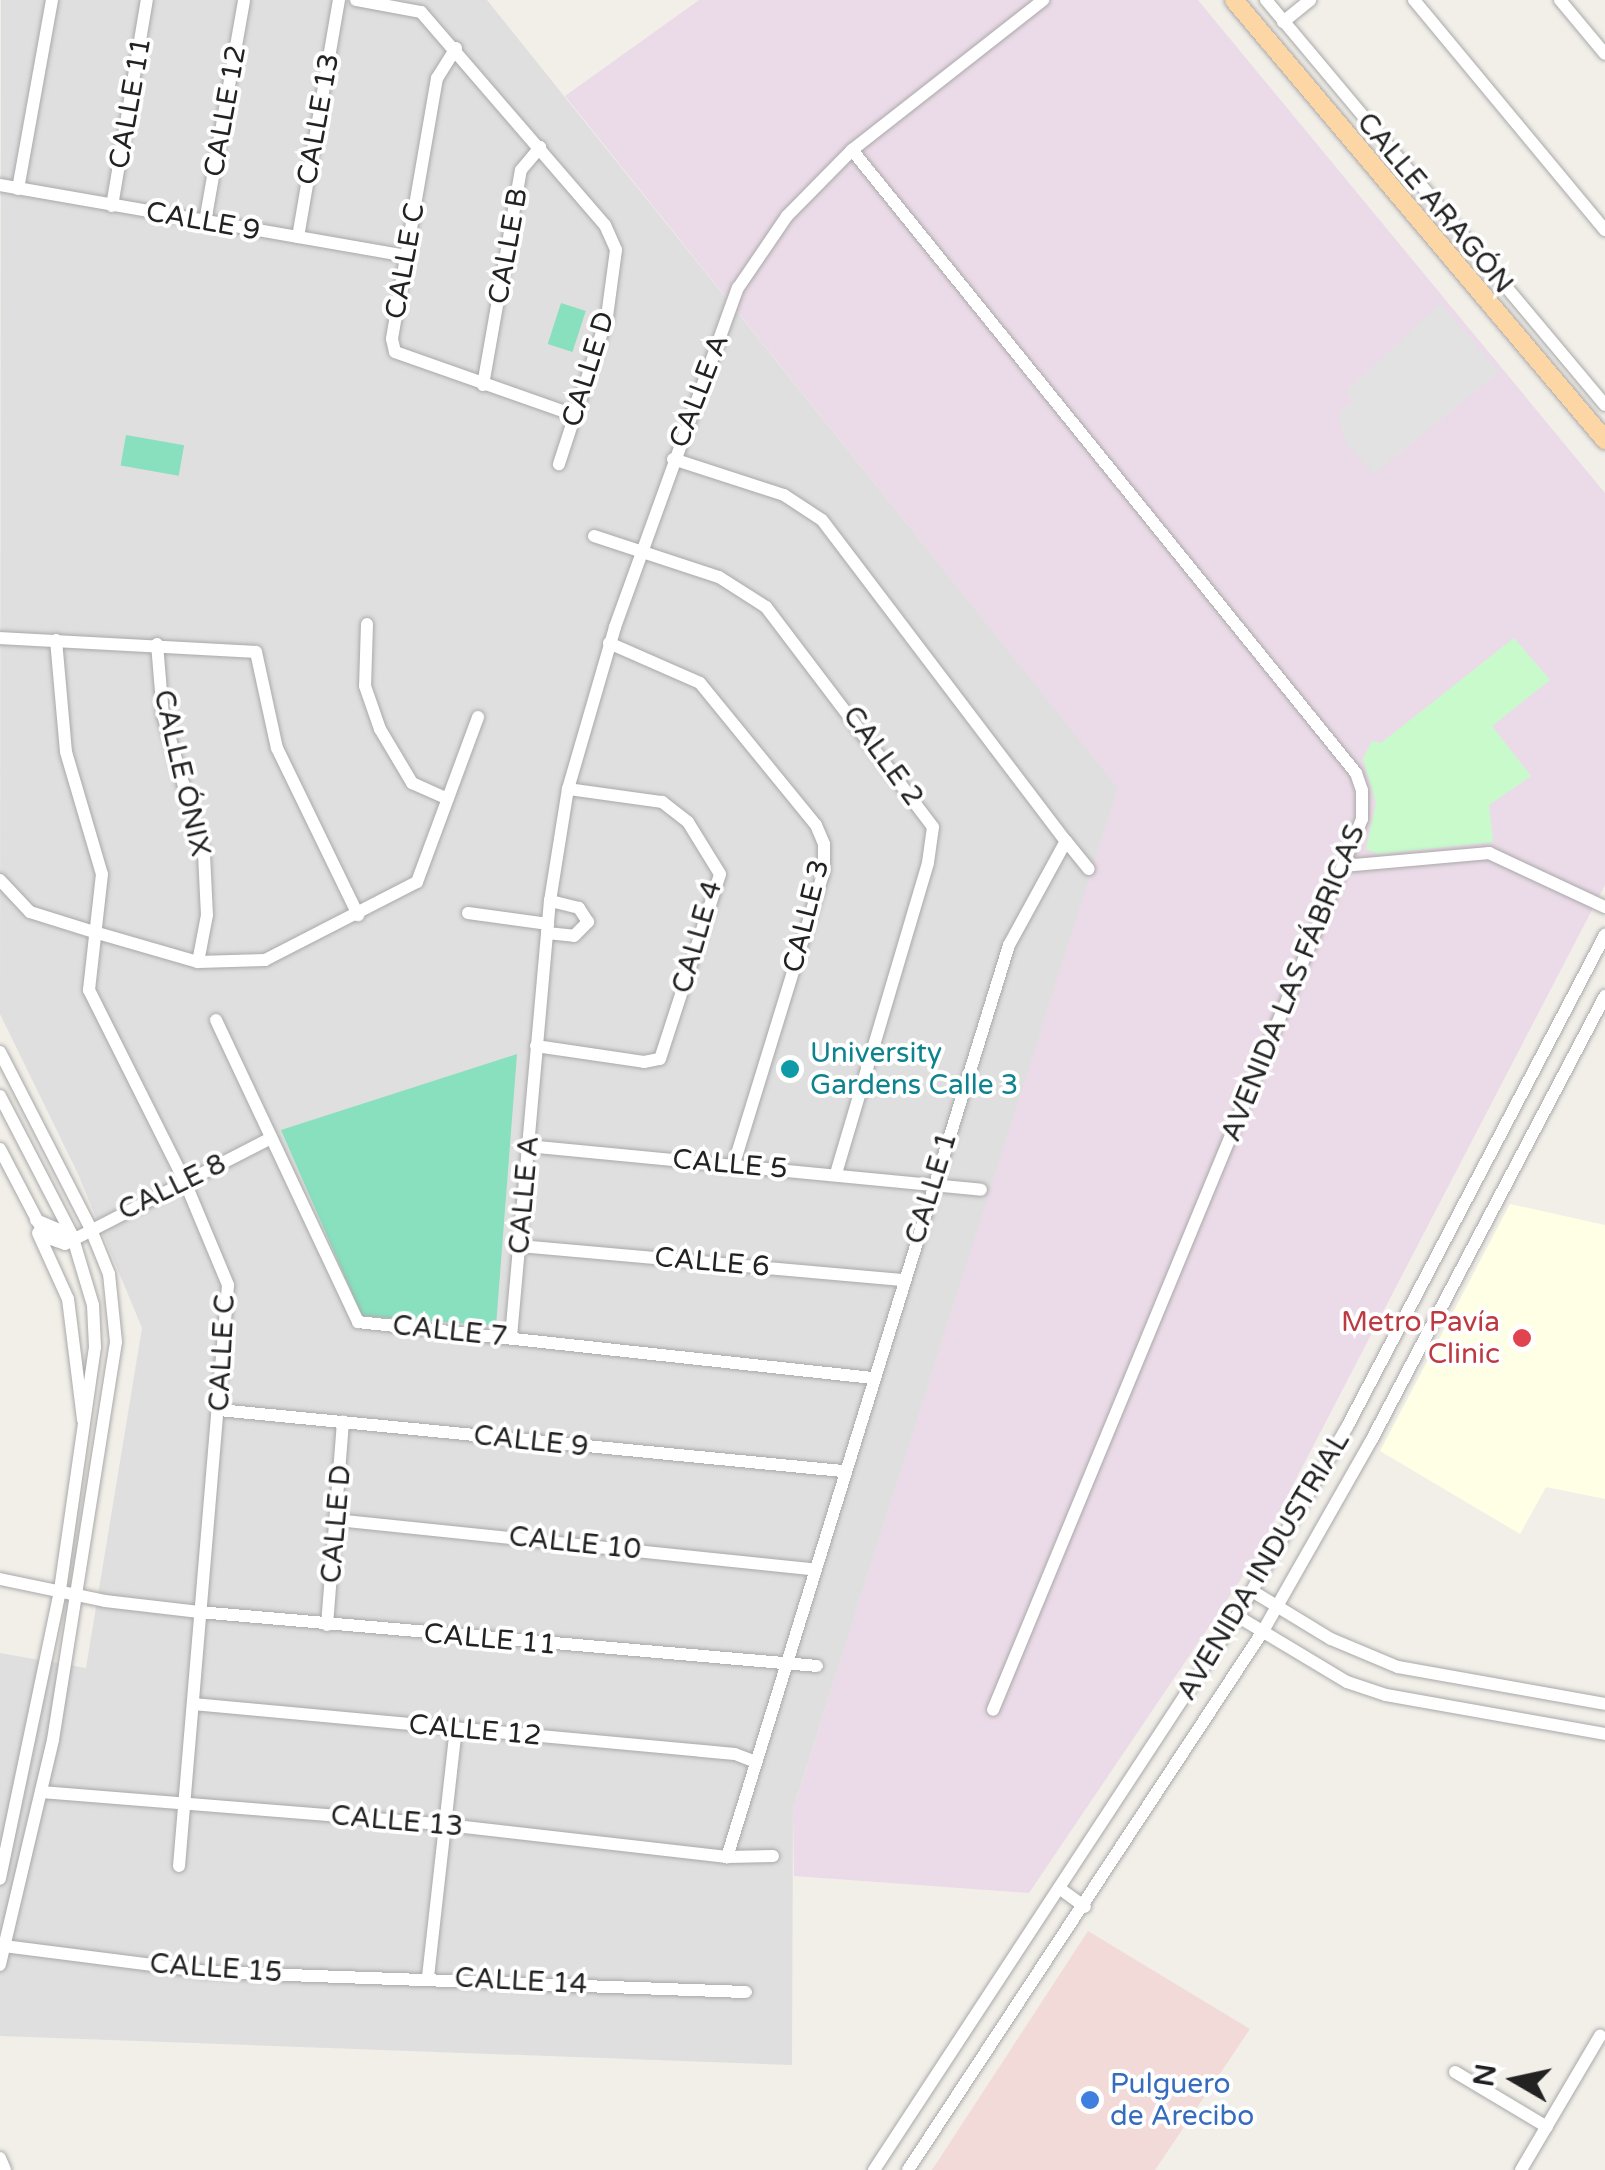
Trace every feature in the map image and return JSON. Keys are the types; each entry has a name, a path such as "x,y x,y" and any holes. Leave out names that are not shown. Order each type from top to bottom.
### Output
{"main road":[{"path":"1220,0 1270,48"},
{"path":"1234,0 1270,48 1605,440"}],"street":[{"path":"18,189 52,0"},
{"name":"CALLE 11","path":"112,206 147,0"},
{"name":"CALLE 12","path":"205,222 244,0"},
{"name":"CALLE 13","path":"298,237 339,0"},
{"path":"356,0 420,12 540,146"},
{"name":"CALLE A","path":"511,1337 547,928 568,789 609,643 738,288 787,216 852,150 1043,0"},
{"name":"CALLE ARAGÓN","path":"1266,0 1605,405"},
{"path":"1283,22 1310,0"},
{"path":"1414,0 1605,230"},
{"path":"1560,0 1605,54"},
{"name":"CALLE C","path":"456,48 437,78 406,256 396,352 574,415"},
{"name":"CALLE B","path":"483,385 521,170 540,146 562,172"},
{"name":"AVENIDA LAS FÁBRICAS","path":"852,150 1356,773 1362,819 993,1710"},
{"name":"CALLE D","path":"559,464 608,318 616,250 605,225 562,172"},
{"name":"CALLE 9","path":"0,185 406,256"},
{"path":"673,459 784,495 822,520 1089,869"},
{"path":"594,536 641,552"},
{"name":"CALLE 2","path":"641,552 719,577 766,607 932,826 928,862 836,1174"},
{"path":"367,624 365,686 380,729 412,782 448,798"},
{"path":"0,638 244,646 256,652 277,748 358,915"},
{"name":"CALLE C","path":"56,640 66,752 102,874 89,990 185,1182 228,1284 179,1866"},
{"name":"CALLE 3","path":"609,643 700,683 816,825 824,844 824,871 734,1164"},
{"name":"CALLE ÓNIX","path":"158,644 162,715 204,854 207,915 198,962"},
{"path":"0,880 30,912 94,932 198,962 265,960 417,882 478,717"},
{"name":"CALLE 4","path":"536,1046 644,1062 660,1058 720,874 688,822 662,802 568,789"},
{"name":"CALLE 1","path":"726,1858 782,1663 1008,945 1066,841"},
{"path":"1343,866 1489,852 1605,906"},
{"path":"468,913 574,936 588,922 579,908 550,901"},
{"name":"AVENIDA INDUSTRIAL","path":"874,2170 1252,1591 1347,1428 1605,936"},
{"name":"AVENIDA INDUSTRIAL","path":"908,2170 1085,1908 1278,1606 1605,996"},
{"name":"CALLE 7","path":"216,1020 358,1322 873,1378"},
{"path":"0,1052 90,1227 109,1274 116,1342 79,1597 41,1792 0,1964"},
{"path":"0,1096 72,1235 93,1304 85,1432 60,1591 0,1878"},
{"name":"CALLE 8","path":"72,1235 272,1138"},
{"name":"CALLE 5","path":"528,1146 932,1182 981,1190"},
{"path":"0,1150 36,1220 68,1298 85,1432"},
{"path":"36,1220 54,1243 65,1244 72,1235"},
{"name":"CALLE 6","path":"520,1246 904,1280"},
{"name":"CALLE 9","path":"219,1410 842,1471"},
{"name":"CALLE D","path":"327,1625 344,1422"},
{"name":"CALLE 10","path":"336,1520 813,1569"},
{"name":"CALLE 11","path":"0,1579 79,1597 199,1612 817,1666"},
{"path":"1252,1591 1331,1638 1398,1667 1605,1704"},
{"path":"1237,1616 1347,1682 1386,1695 1605,1734"},
{"name":"CALLE 12","path":"193,1704 456,1728 756,1762"},
{"name":"CALLE 14","path":"456,1728 428,1977 746,1992"},
{"name":"CALLE 13","path":"41,1792 447,1825 726,1858 774,1856"},
{"path":"1059,1888 1085,1908"},
{"name":"CALLE 15","path":"4,1946 207,1972 428,1977"},
{"path":"1521,2170 1600,2036"},
{"path":"1456,2072 1546,2127"},
{"path":"0,2158 5,2170"}],"shaded area":[{"path":"1,0 487,0 1119,788 793,1810 792,2065 0,2036 0,1653 86,1668 142,1328 78,1174 0,1014"},
{"path":"699,0 1198,0 1605,493 1605,885 1254,1560 1029,1893 794,1876 793,1810 1118,788 565,96"},
{"path":"1440,303 1499,372 1374,474 1344,441 1339,414 1353,401 1346,392"},
{"name":"Metro Pavía Clinic","path":"1510,1204 1605,1225 1605,1499 1546,1487 1520,1534 1380,1451"},
{"name":"Pulguero de Arecibo","path":"1088,1931 1250,2029 1155,2170 932,2170"}],"green space":[{"path":"561,303 586,311 572,352 548,344"},
{"path":"126,435 184,445 179,476 121,466"},
{"path":"1514,638 1550,680 1492,726 1531,776 1489,805 1493,842 1378,854 1366,849 1376,803 1363,759 1372,741 1381,743"},
{"path":"517,1054 496,1326 362,1316 281,1130"}],"place":[{"name":"University Gardens Calle 3","path":"790,1069"},
{"name":"Metro Pavía Clinic","path":"1522,1338"},
{"name":"Pulguero de Arecibo","path":"1090,2100"}]}
